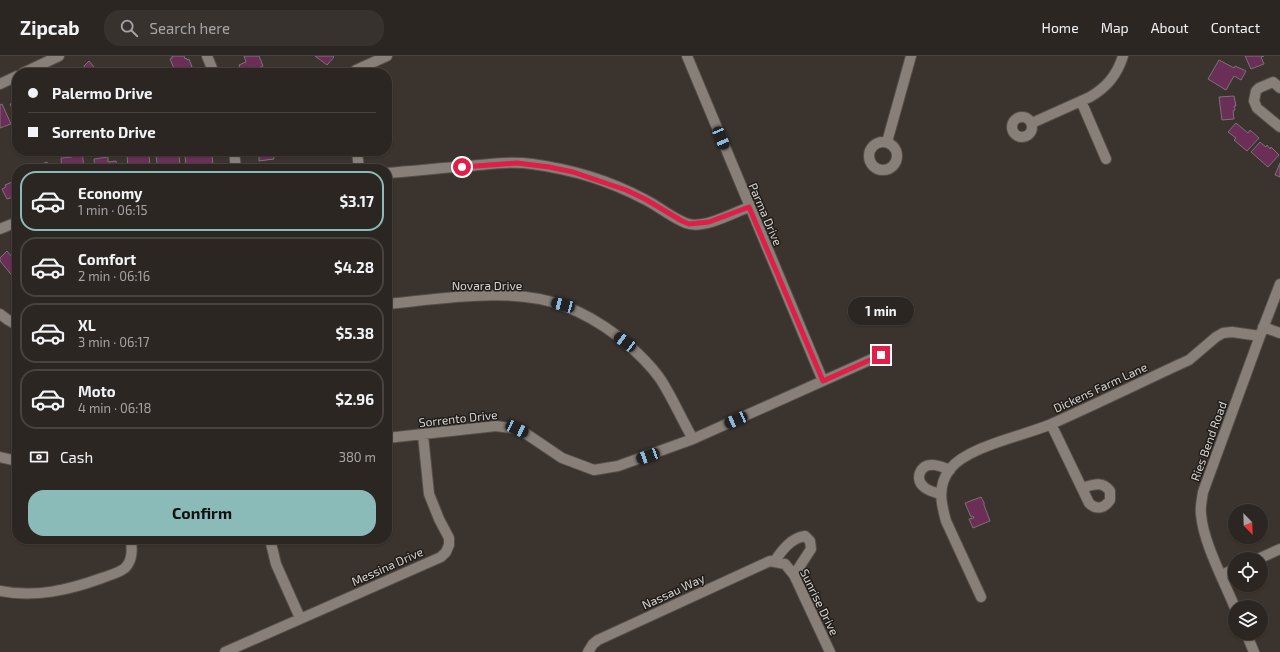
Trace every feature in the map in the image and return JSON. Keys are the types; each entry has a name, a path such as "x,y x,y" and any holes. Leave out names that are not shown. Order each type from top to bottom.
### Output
{"street":[{"path":"34,68 59,56"},
{"path":"207,56 212,68"},
{"path":"360,68 387,56"},
{"name":"Parma Drive","path":"687,56 823,381"},
{"path":"887,142 911,56"},
{"path":"1032,123 1099,92 1114,77 1120,67 1123,56"},
{"path":"0,84 12,78"},
{"path":"1278,83 1259,88 1256,91 1254,101 1257,108 1280,127"},
{"path":"1081,101 1106,159"},
{"path":"392,173 508,163 531,164 549,167 626,190 689,224 709,222 749,207"},
{"path":"0,229 12,224"},
{"name":"Ries Bend Road","path":"1232,600 1203,525 1201,513 1203,492 1280,284"},
{"name":"Novara Drive","path":"392,304 479,296 512,296 546,301 568,308 610,331 637,353 650,366 661,379 693,439"},
{"path":"0,314 12,322"},
{"path":"1263,327 1280,333"},
{"name":"Dickens Farm Lane","path":"940,494 950,470 956,463 974,452 1051,424 1189,360 1216,337 1223,333 1232,332 1260,336"},
{"name":"Sorrento Drive","path":"392,438 496,426 506,427 517,429 525,433 562,458 594,470 618,466 693,439 881,355"},
{"path":"1051,424 1082,488"},
{"name":"Messina Drive","path":"225,652 441,557 446,552 449,546 449,538 429,494 423,435"},
{"path":"0,457 12,460"},
{"path":"950,470 932,464 925,467 919,478 923,487 940,494 946,522 981,597"},
{"path":"774,562 780,553 797,537 805,536 810,541 811,549 794,575"},
{"path":"0,591 23,594 75,588 120,572 128,564 131,557 131,544"},
{"path":"271,544 276,564 300,618"},
{"path":"1268,554 1280,549"},
{"name":"Nassau Way","path":"588,652 593,644 598,640 770,561 785,564"},
{"name":"Sunrise Drive","path":"785,564 794,575 830,652"},
{"path":"1221,575 1228,572"},
{"path":"1249,640 1254,652"}],"building":[{"path":"172,56 184,56 185,59 189,59 192,67 174,68 170,59"},
{"path":"244,56 259,56 263,66 259,68 240,68 239,65 246,62"},
{"path":"315,56 333,56 334,57 327,65"},
{"path":"1245,56 1264,56 1261,57 1264,64 1251,69"},
{"path":"1219,60 1234,68 1235,66 1246,71 1241,80 1234,76 1226,90 1208,79"},
{"path":"89,61 95,68 85,68 84,66"},
{"path":"1234,96 1236,106 1234,106 1235,110 1233,111 1234,119 1222,120 1219,97"},
{"path":"2,104 11,124 0,128 0,105"},
{"path":"1236,123 1248,133 1250,130 1259,138 1247,151 1234,140 1236,138 1228,132"},
{"path":"1260,142 1266,147 1267,145 1270,149 1271,147 1279,155 1268,167 1251,152"},
{"path":"83,156 83,164 62,164 61,158"},
{"path":"127,156 149,156 150,164 128,164"},
{"path":"156,156 179,156 180,164 157,164"},
{"path":"185,156 212,156 213,164 186,164"},
{"path":"259,156 274,156 274,159 259,161"},
{"path":"108,157 108,162 116,161 116,164 94,164 94,159"},
{"path":"1280,163 1280,177 1275,175"},
{"path":"12,182 12,198 7,199 2,189 6,187 5,185"},
{"path":"7,251 12,257 12,275 0,261 0,258"},
{"path":"981,497 990,521 973,528 969,519 974,518 973,516 971,517 965,503"}],"route":[{"path":"462,167 517,163 531,164 573,172 626,190 689,224 702,224 749,207 823,381 881,355"}]}
